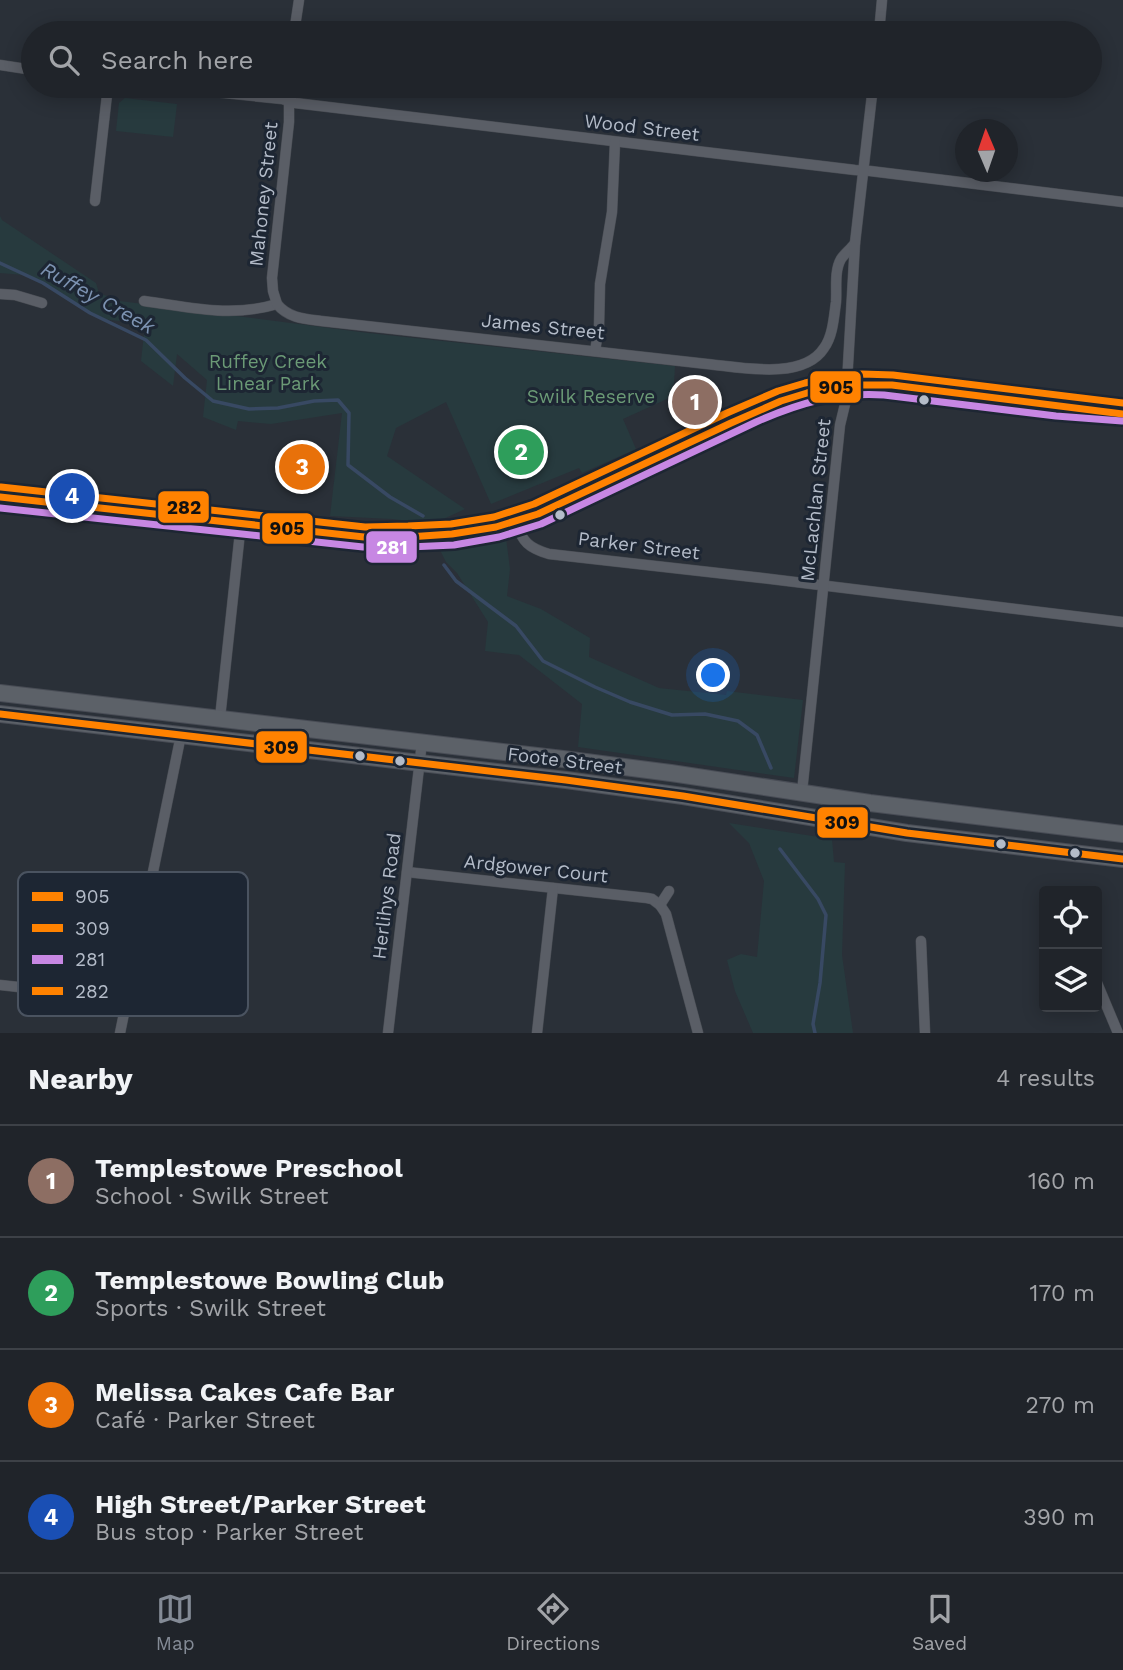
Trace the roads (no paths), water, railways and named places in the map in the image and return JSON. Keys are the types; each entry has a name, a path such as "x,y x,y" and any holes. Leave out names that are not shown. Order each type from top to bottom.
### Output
{"main road":[{"path":"0,497 365,537 413,538 498,527 516,522 765,407 806,392 846,384 892,385 1123,413"},
{"name":"Foote Street","path":"0,693 422,742 1123,834"},
{"name":"Foote Street","path":"0,714 683,796 907,833 1123,859"},
{"path":"799,815 802,792"}],"street":[{"path":"296,21 299,0"},
{"path":"879,21 882,0"},
{"path":"0,65 21,68"},
{"path":"94,201 107,98"},
{"name":"Wood Street","path":"262,98 1123,202"},
{"name":"Mahoney Street","path":"277,304 272,278 289,122 288,98"},
{"name":"McLachlan Street","path":"802,792 840,425 846,400 855,243 872,98"},
{"path":"596,351 600,284 612,212 615,142"},
{"name":"James Street","path":"277,304 282,311 301,318 768,369 787,368 802,365 816,357 826,346 836,302 839,262 855,243"},
{"path":"0,294 42,303"},
{"path":"144,301 226,312 257,310 277,304"},
{"name":"Parker Street","path":"516,522 521,538 534,550 548,554 1123,622"},
{"path":"220,718 241,523"},
{"path":"153,872 181,735"},
{"name":"Herlihys Road","path":"388,1033 422,742"},
{"name":"Ardgower Court","path":"407,872 647,898 660,905"},
{"path":"537,1033 553,888"},
{"path":"668,891 660,905 666,914 698,1033"},
{"path":"921,941 925,1033"},
{"path":"0,985 18,987"},
{"path":"1102,993 1121,1033"}],"waterway":[{"name":"Ruffey Creek","path":"0,263 43,283 90,313 146,340 213,401 249,409 338,400 349,413 348,465 390,497 423,516"},
{"name":"Ruffey Creek","path":"444,565 456,581 516,626 543,661 630,702 672,715 705,714 738,721 757,735 771,768"},
{"name":"Ruffey Creek","path":"780,849 818,899 826,915 813,1024 815,1033"}],"place":[{"name":"Templestowe Preschool","path":"695,402"},
{"name":"Templestowe Bowling Club","path":"521,452"},
{"name":"Melissa Cakes Cafe Bar","path":"302,467"},
{"name":"High Street/Parker Street","path":"72,496"}],"park label":[{"name":"Ruffey Creek Linear Park","path":"268,372"},
{"name":"Swilk Reserve","path":"591,396"}]}
